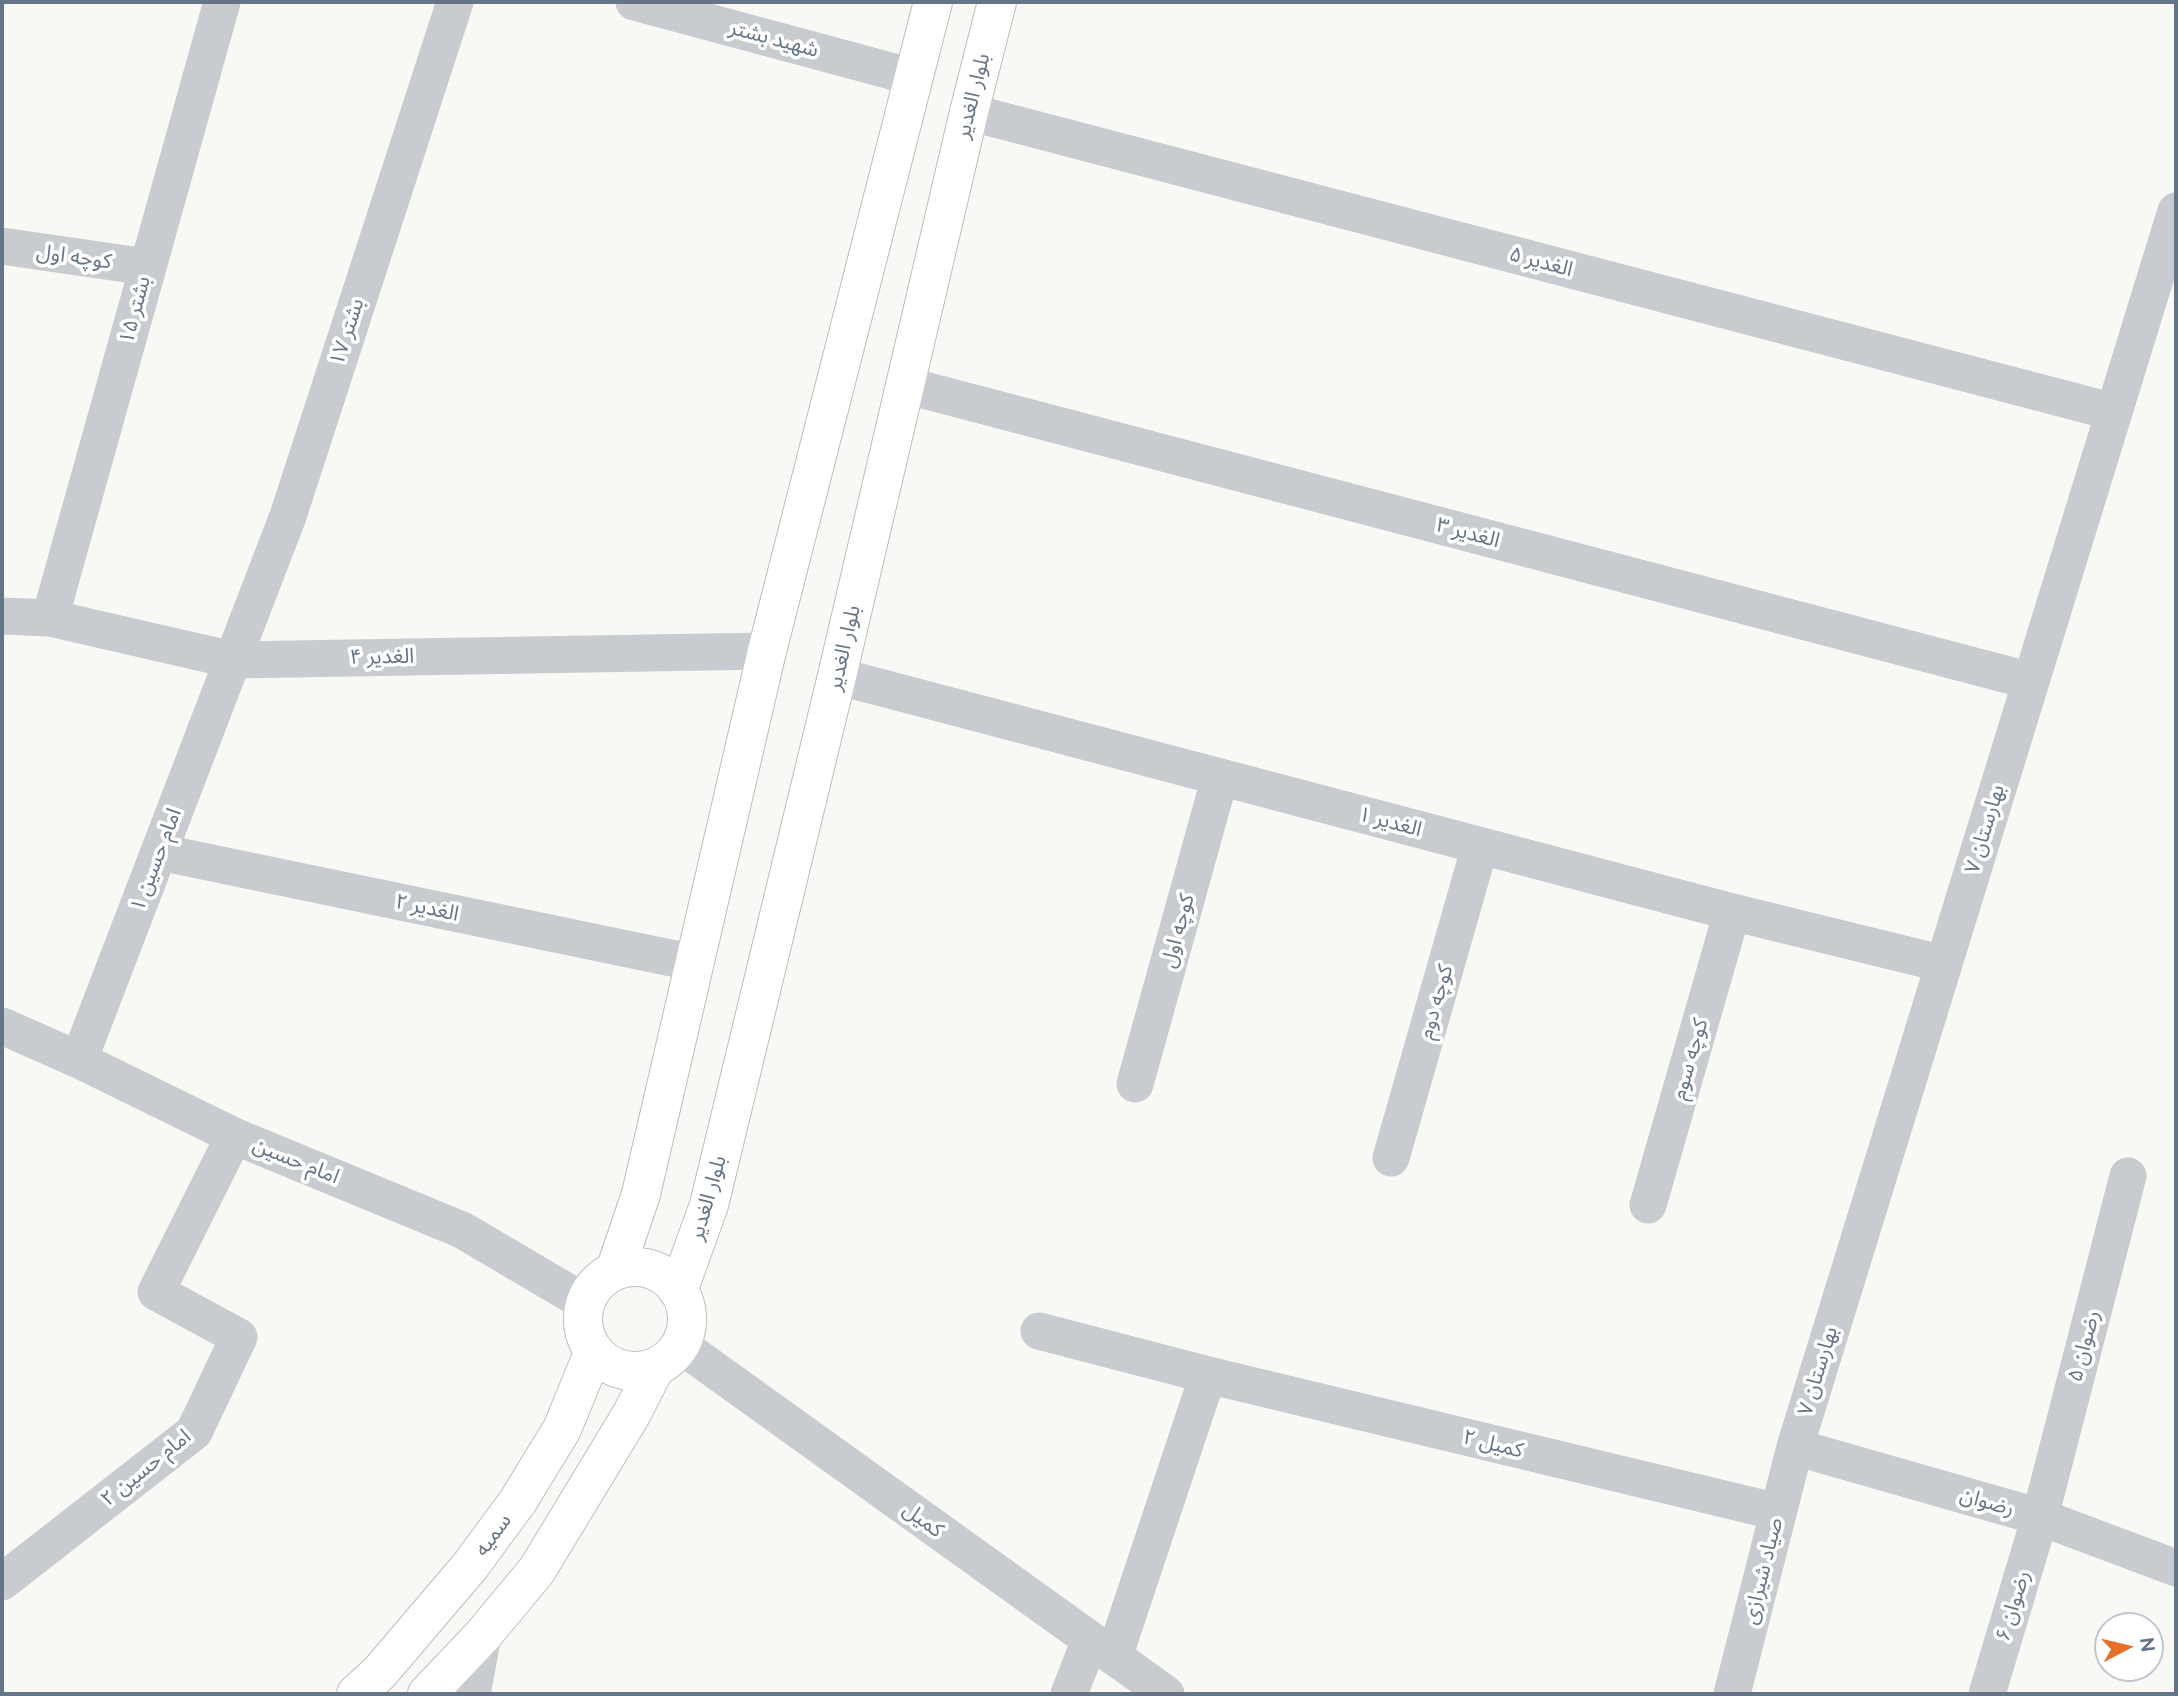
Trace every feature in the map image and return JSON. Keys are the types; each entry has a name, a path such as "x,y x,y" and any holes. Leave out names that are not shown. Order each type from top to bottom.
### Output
{"street":[{"name":"بشتر ۱۵","path":"50,618 222,2"},
{"name":"بشتر ۱۷","path":"233,660 288,516 454,2"},
{"name":"شهید بشتر","path":"634,2 913,77"},
{"path":"615,1271 641,1194 767,651 933,2"},
{"name":"بلوار الغدیر","path":"678,1291 709,1205 997,2"},
{"name":"الغدیر ۵","path":"969,112 2114,412"},
{"name":"بهارستان ۷","path":"1795,1447 2176,211"},
{"name":"کوچه اول","path":"2,246 147,267"},
{"name":"الغدیر ۳","path":"905,385 2031,681"},
{"name":"الغدیر ۴","path":"2,616 50,618 233,660 767,651"},
{"name":"امام حسین ۱","path":"79,1060 233,660"},
{"name":"الغدیر ۱","path":"837,676 1732,912 1944,964"},
{"name":"کوچه اول","path":"1135,1084 1220,777"},
{"name":"کوچه دوم","path":"1391,1158 1480,846"},
{"name":"الغدیر ۲","path":"159,852 695,963"},
{"name":"کوچه سوم","path":"1648,1205 1732,912"},
{"name":"امام حسین","path":"2,1026 79,1060 234,1136 462,1230 586,1303"},
{"name":"امام حسین ۲","path":"2,1581 194,1432 239,1336 156,1292 234,1136"},
{"name":"رضوان ۵","path":"2039,1517 2128,1176"},
{"path":"427,1694 483,1635 537,1570 685,1332 687,1318 678,1291 669,1280 657,1272 644,1268 615,1271 597,1284 586,1303 583,1320 586,1336 594,1351 606,1363 622,1370 638,1371 667,1357"},
{"name":"کمیل ۲","path":"1039,1332 1778,1512"},
{"name":"سمیه","path":"356,1694 380,1672 471,1565 517,1501 562,1429 594,1351"},
{"name":"کمیل","path":"667,1357 1166,1694"},
{"path":"1069,1694 1102,1649 1208,1375"},
{"name":"صیاد شیرازی","path":"1732,1694 1795,1447"},
{"name":"رضوان","path":"1795,1447 2039,1517 2176,1569"},
{"name":"رضوان ۶","path":"1987,1694 2039,1517"},
{"path":"477,1693 483,1635"}]}
